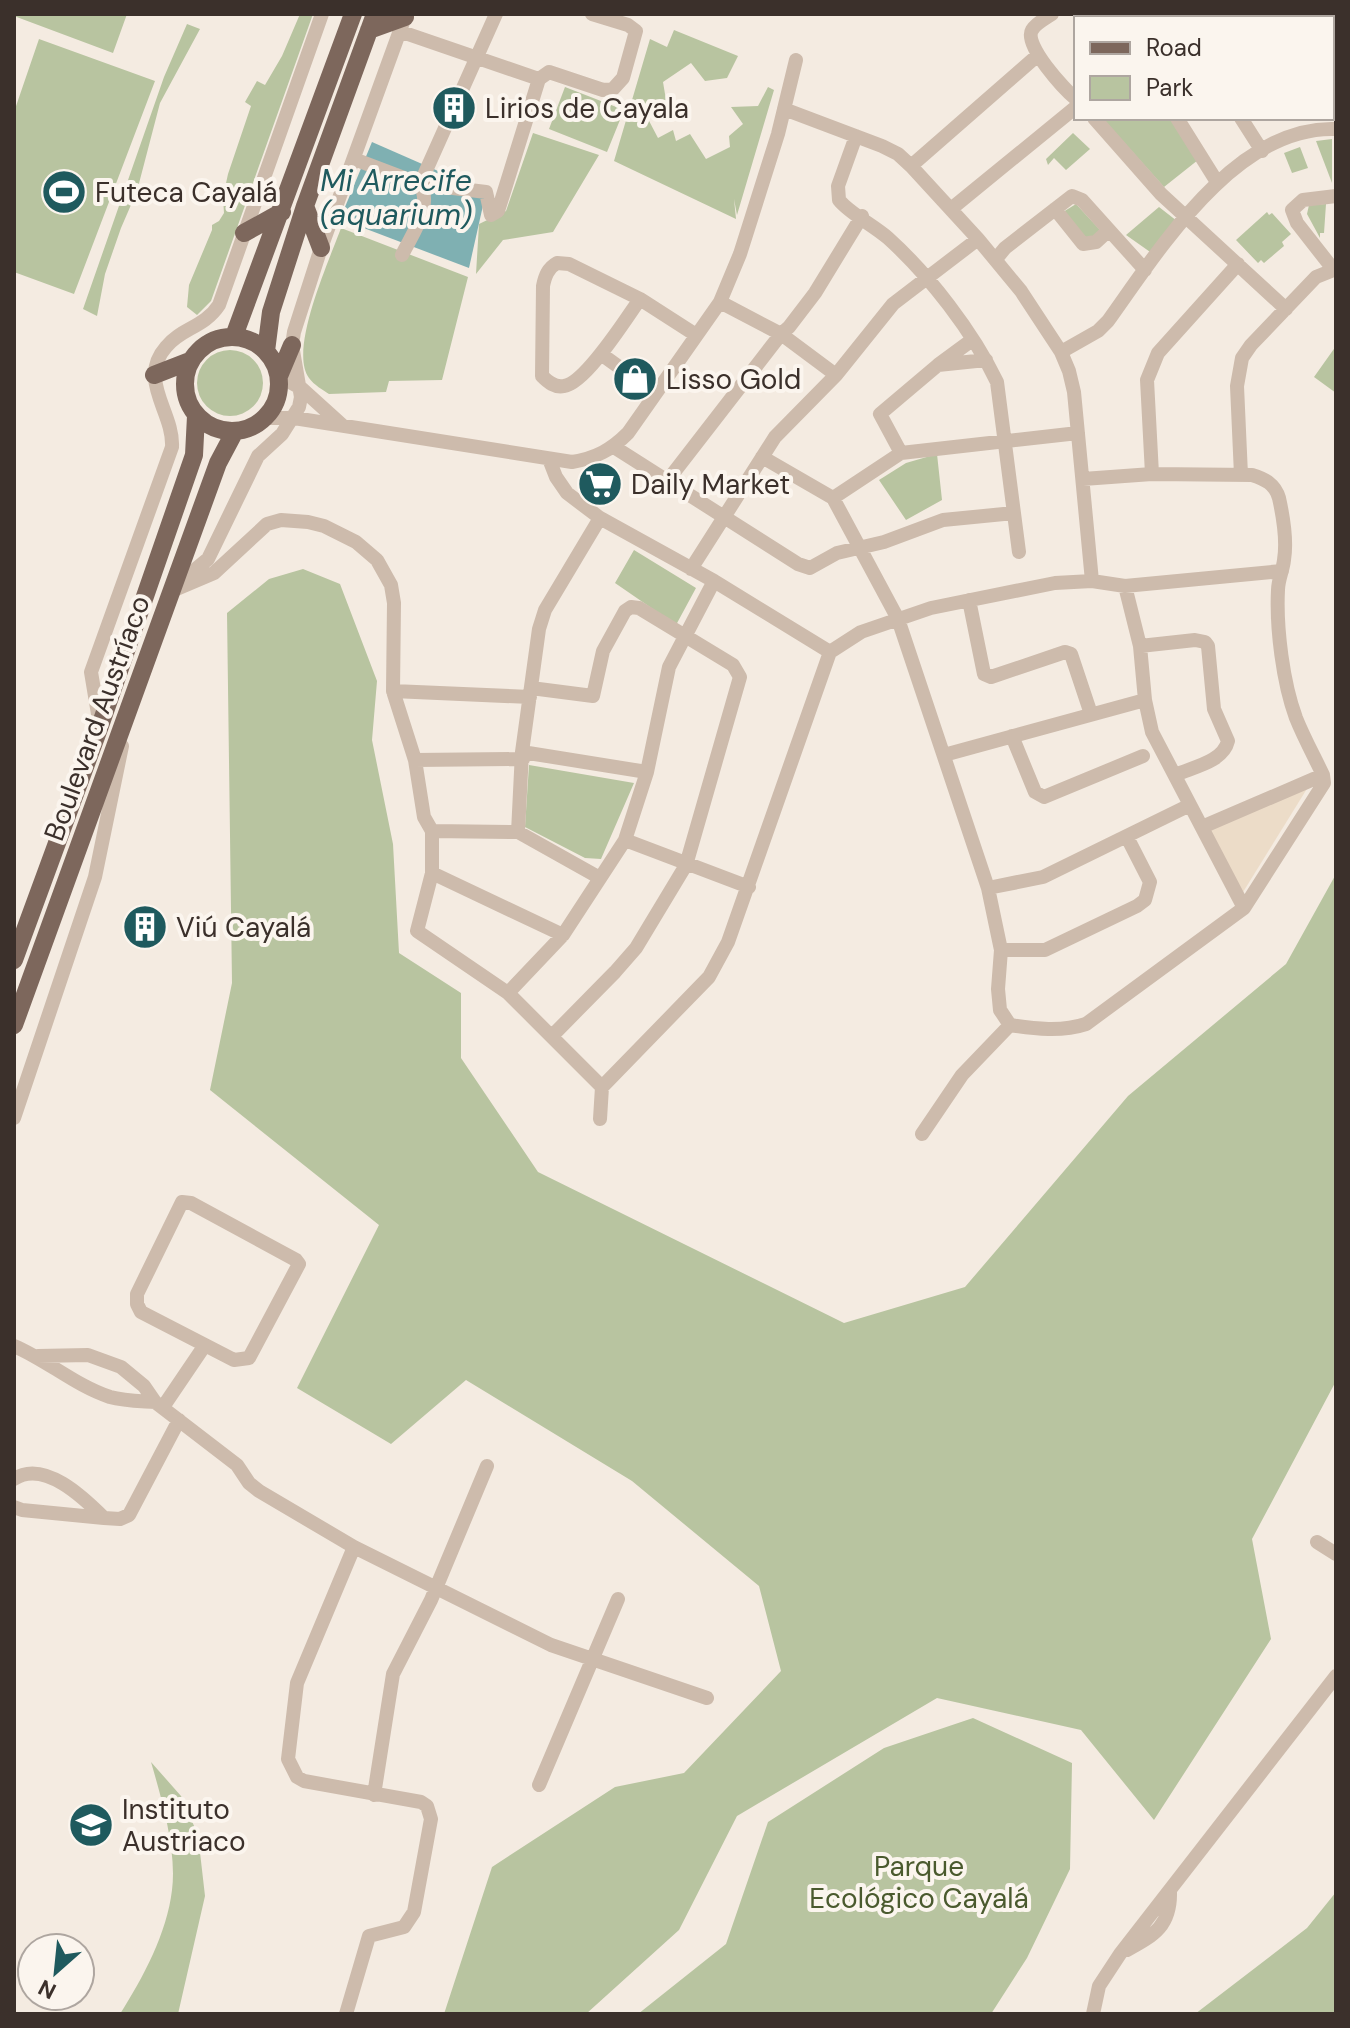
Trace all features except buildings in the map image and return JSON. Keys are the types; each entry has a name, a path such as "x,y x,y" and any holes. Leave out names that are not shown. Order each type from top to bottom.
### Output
{"main road":[{"path":"234,336 282,212 349,18"},
{"path":"266,351 271,312 305,206 372,22 404,21"},
{"path":"305,206 321,248"},
{"path":"244,233 282,212"},
{"path":"154,375 190,361 208,342 234,336 256,343 266,351 279,376"},
{"path":"190,361 184,385 196,416 214,428 235,431 247,429 265,418 277,398 279,376 292,345"},
{"name":"Boulevard Austríaco","path":"14,960 100,726 194,455 196,416"},
{"name":"Boulevard Austríaco","path":"14,1025 219,461 235,431"}],"street":[{"path":"100,726 91,672 172,447 171,429 157,395 154,375 166,347 205,323 219,305 322,14"},
{"path":"420,184 496,14"},
{"path":"354,159 420,184 486,192 491,215 498,211 539,79 549,72 603,90 618,85 623,78 636,31 628,25 592,14"},
{"path":"1052,14 1030,34 1038,55 1074,97"},
{"path":"174,590 208,559 258,456 282,434 299,407 301,388 292,345 294,332 321,248 404,21 477,57 539,79"},
{"path":"911,166 1038,55"},
{"path":"265,418 294,418 572,462 594,458 614,447 628,433 720,302 740,254 796,60"},
{"path":"784,109 898,154 996,259 1061,352 1074,392 1092,581"},
{"path":"951,209 1074,109"},
{"path":"1096,120 1161,194 1286,309"},
{"path":"1178,120 1217,182"},
{"path":"1242,120 1262,151"},
{"path":"1061,352 1098,331 1186,216 1217,182 1262,151 1309,130 1336,129"},
{"path":"856,136 836,193 844,206 862,216 916,263 986,360 997,382 1019,552"},
{"path":"402,255 425,206 420,184"},
{"path":"996,259 1005,248 1069,197 1076,196 1145,270"},
{"path":"1241,475 1239,371 1242,358 1316,277 1335,269 1297,223 1292,210 1303,200 1336,196"},
{"path":"1055,209 1083,244 1096,242 1109,230"},
{"path":"668,480 815,293 862,216"},
{"path":"691,569 775,437 836,375 893,304 978,239"},
{"path":"640,299 601,354 571,384 563,387 555,385 542,376 543,286 551,266 557,263 569,264 640,299 696,335"},
{"path":"1152,474 1147,380 1151,366 1158,353 1238,264"},
{"path":"720,302 781,334 836,375"},
{"path":"901,453 880,414 972,340"},
{"path":"601,354 655,393"},
{"path":"938,365 986,360"},
{"path":"279,376 301,388 343,427"},
{"path":"833,498 901,453 1078,433"},
{"path":"614,447 804,566 816,566 837,553 884,542 943,520 1014,513"},
{"path":"762,457 833,498 898,619 988,888 1001,950 1000,1010 1010,1025"},
{"path":"549,459 567,493 600,518 714,581 830,652"},
{"path":"1010,1025 1064,1029 1086,1024 1244,908 1324,783 1295,716 1288,687 1278,621 1278,586 1285,557 1278,496 1265,479 1241,475 1152,474 1083,479"},
{"path":"518,832 522,755 539,629 545,610 600,518"},
{"path":"174,590 214,573 267,524 281,520 308,522 341,533 377,560 391,585 394,603 393,691 415,760 424,817 432,831 432,873 417,931 508,993 602,1087"},
{"path":"600,1119 602,1087 709,977 728,942 830,652 861,632 931,608 1055,583 1092,581 1125,586 1282,571"},
{"path":"508,993 563,935 625,840 647,772 669,667 714,581"},
{"path":"1125,586 1140,646 1145,700 1152,732 1244,908"},
{"path":"969,600 984,674 991,677 1065,652 1071,654 1091,714"},
{"path":"393,691 530,692 593,696 603,651 625,611 631,607 639,608 733,665 740,677 686,865 636,948 552,1036"},
{"path":"1140,646 1195,640 1208,646 1211,697 1228,741 1227,747 1219,756 1175,775"},
{"path":"14,1118 95,877 132,699"},
{"path":"944,755 1145,700"},
{"path":"1012,736 1035,792 1044,797 1143,756"},
{"path":"415,760 522,755 647,772"},
{"path":"1202,827 1323,775"},
{"path":"988,888 1043,877 1190,805"},
{"path":"432,831 518,832 600,878"},
{"path":"1001,950 1045,950 1145,900 1150,882 1127,837"},
{"path":"625,840 749,887"},
{"path":"432,873 563,935"},
{"path":"922,1134 962,1075 1010,1025"},
{"path":"182,1202 191,1203 299,1264 249,1358 234,1360 205,1345 141,1312 137,1304 137,1294 182,1202"},
{"path":"159,1405 205,1345"},
{"path":"14,1346 38,1356 80,1383 112,1398 159,1405"},
{"path":"38,1356 88,1355 107,1360 133,1376 159,1405 237,1465 249,1483 259,1491 354,1547 551,1645 707,1698"},
{"path":"14,1507 104,1518 120,1519 129,1515 179,1420"},
{"path":"374,1795 393,1674 436,1588 487,1466"},
{"path":"14,1479 25,1474 38,1474 56,1481 104,1518"},
{"path":"1317,1542 1336,1554"},
{"path":"346,2014 369,1936 404,1927 414,1912 431,1819 427,1806 421,1802 304,1781 297,1777 288,1759 297,1683 354,1547"},
{"path":"539,1785 618,1599"},
{"path":"1093,2014 1099,1986 1120,1954 1153,1936 1161,1927 1171,1910 1170,1891 1336,1676"}],"green space":[{"path":"14,14 127,14 113,53"},
{"path":"300,14 313,14 211,301 197,315 187,307 189,285 212,225 224,213 223,197 228,174 251,106 245,102 257,81 265,85 282,56"},
{"path":"187,24 200,29 160,103 137,191 105,274 97,316 83,309 164,77"},
{"path":"674,30 738,56 727,78 705,81 691,63 663,82 666,100 647,117 658,138 673,130 676,141 690,134 706,159 730,147 729,136 743,124 731,107 758,106 768,87 774,90 737,215 734,199 736,219 614,161 650,39 667,47"},
{"name":"Futeca Cayalá","path":"39,39 155,81 74,294 14,272 14,112"},
{"path":"565,87 624,110 607,152 549,129"},
{"path":"1104,120 1173,120 1198,160 1164,187"},
{"path":"533,133 599,155 553,232 503,240 476,274 479,224 506,211"},
{"path":"1073,133 1090,149 1066,170 1054,158 1048,165 1046,159"},
{"path":"1332,139 1332,183 1316,141"},
{"path":"1300,147 1308,168 1292,173 1284,153"},
{"path":"1076,204 1101,231 1088,240 1063,212"},
{"path":"1326,204 1324,233 1320,233 1320,238 1307,214 1309,205"},
{"path":"1159,207 1177,221 1153,254 1126,235"},
{"path":"1267,212 1269,215 1272,213 1291,234 1282,242 1284,246 1264,263 1261,260 1258,263 1236,240"},
{"path":"341,228 468,277 442,380 389,381 386,392 329,394 309,378 304,365 307,326"},
{"path":"1336,346 1336,393 1314,377"},
{"path":"230,350 243,353 253,360 260,370 263,383 260,396 253,406 243,413 230,416 217,413 207,406 200,396 197,383 200,370 207,360 217,353"},
{"path":"937,454 942,500 906,520 879,480 906,463"},
{"path":"634,550 696,588 676,625 615,583"},
{"path":"303,569 340,584 377,681 372,740 393,844 399,953 461,993 461,1058 538,1172 844,1323 965,1287 1128,1096 1286,964 1336,874 1336,1381 1252,1539 1271,1639 1154,1820 1081,1730 937,1698 737,1816 679,1930 586,2014 444,2014 492,1867 615,1787 684,1773 781,1671 759,1586 632,1481 466,1380 391,1444 297,1388 379,1225 210,1090 232,983 227,613 269,579"},
{"path":"529,765 634,783 601,859 585,858 525,827"},
{"name":"Parque Ecológico Cayalá","path":"973,1718 1072,1763 1070,1869 1027,1958 991,2014 638,2014 726,1944 768,1822 884,1748"},
{"path":"151,1762 181,1796 198,1835 205,1896 178,2014 120,2014 153,1955 172,1890 170,1842"},
{"path":"1336,1892 1336,2014 1195,2014 1307,1928"}],"shaded area":[{"path":"1313,779 1240,897 1202,827"}],"water":[{"name":"Mi Arrecife (aquarium)","path":"372,142 486,192 469,268 340,219"}],"place":[{"name":"Lirios de Cayala","path":"454,108"},
{"name":"Futeca Cayalá","path":"64,192"},
{"name":"Lisso Gold","path":"635,379"},
{"name":"Daily Market","path":"600,484"},
{"name":"Viú Cayalá","path":"145,927"},
{"name":"Instituto Austriaco","path":"91,1825"}]}
